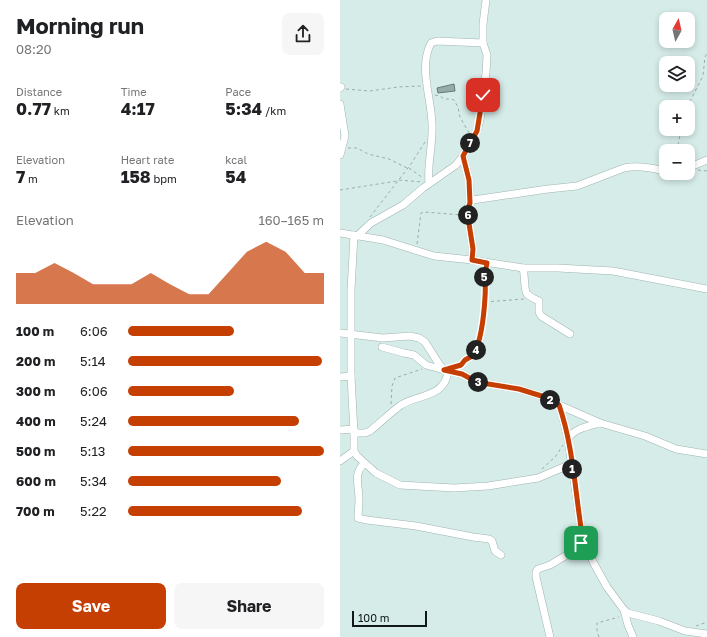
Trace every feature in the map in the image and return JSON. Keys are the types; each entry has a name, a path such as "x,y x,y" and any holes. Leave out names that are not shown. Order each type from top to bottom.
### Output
{"street":[{"path":"486,0 483,24 483,43 487,55 485,83 480,120 477,131 472,140 456,165 403,205 355,235 351,290 354,451 364,464 376,473 400,485 454,488 488,486 538,478 571,464"},
{"path":"429,184 428,169 432,125 426,76 426,56 431,43 456,41 483,43"},
{"path":"340,104 345,136 341,152"},
{"path":"463,156 469,180 470,203 467,211 473,249 472,260"},
{"path":"695,165 707,160"},
{"path":"470,203 473,200 483,198 497,198 548,189 577,186 624,168 641,167 659,170"},
{"path":"340,233 383,240 416,252 434,256 523,268 613,271 707,289"},
{"path":"523,268 526,277 526,291 539,301 542,316 570,334"},
{"path":"340,333 383,338 401,336 419,338 425,342 439,364 473,380 482,383 519,389 545,397 559,405 600,423 645,436 676,449 707,454"},
{"path":"382,346 414,355 432,368 449,369"},
{"path":"340,430 354,431 360,434 370,431 403,404 432,393 445,383 449,369"},
{"path":"340,377 352,376"},
{"path":"559,405 568,439 582,534 593,562 611,593 625,613 633,637"},
{"path":"568,439 569,436 582,428 600,423"},
{"path":"340,461 354,451"},
{"path":"364,464 360,467 357,475 359,494 358,518 416,526 489,539 492,541 495,551 501,555"},
{"path":"550,637 536,578 536,572 538,569 550,565 575,550 581,543 582,534"},
{"path":"625,613 685,631 707,634"},
{"path":"674,627 682,637"}],"path":[{"path":"691,100 703,76 707,53"},
{"path":"340,88 370,91 398,87 427,86"},
{"path":"429,97 438,95 444,99 454,100 458,107 460,117 472,140"},
{"path":"364,228 370,217 431,136"},
{"path":"340,190 398,181 422,182 426,180 394,161 368,154 357,148 341,152"},
{"path":"416,252 421,213 462,215 467,211"},
{"path":"449,369 461,365 475,353 482,329 485,302 484,278 487,263"},
{"path":"485,302 521,300 532,297"},
{"path":"392,412 391,391 395,378 415,371 432,368"},
{"path":"540,471 556,456 568,439"},
{"path":"599,637 597,623 625,613"}],"building":[{"path":"454,84 455,91 438,93 437,88"}],"route":[{"path":"483,95 477,131 463,156 469,180 470,203 467,211 473,249 472,260 487,263 484,278 484,321 474,355 465,360 459,366 444,370 462,374 482,383 519,389 545,397 559,405 568,439 582,534 581,543"}]}
